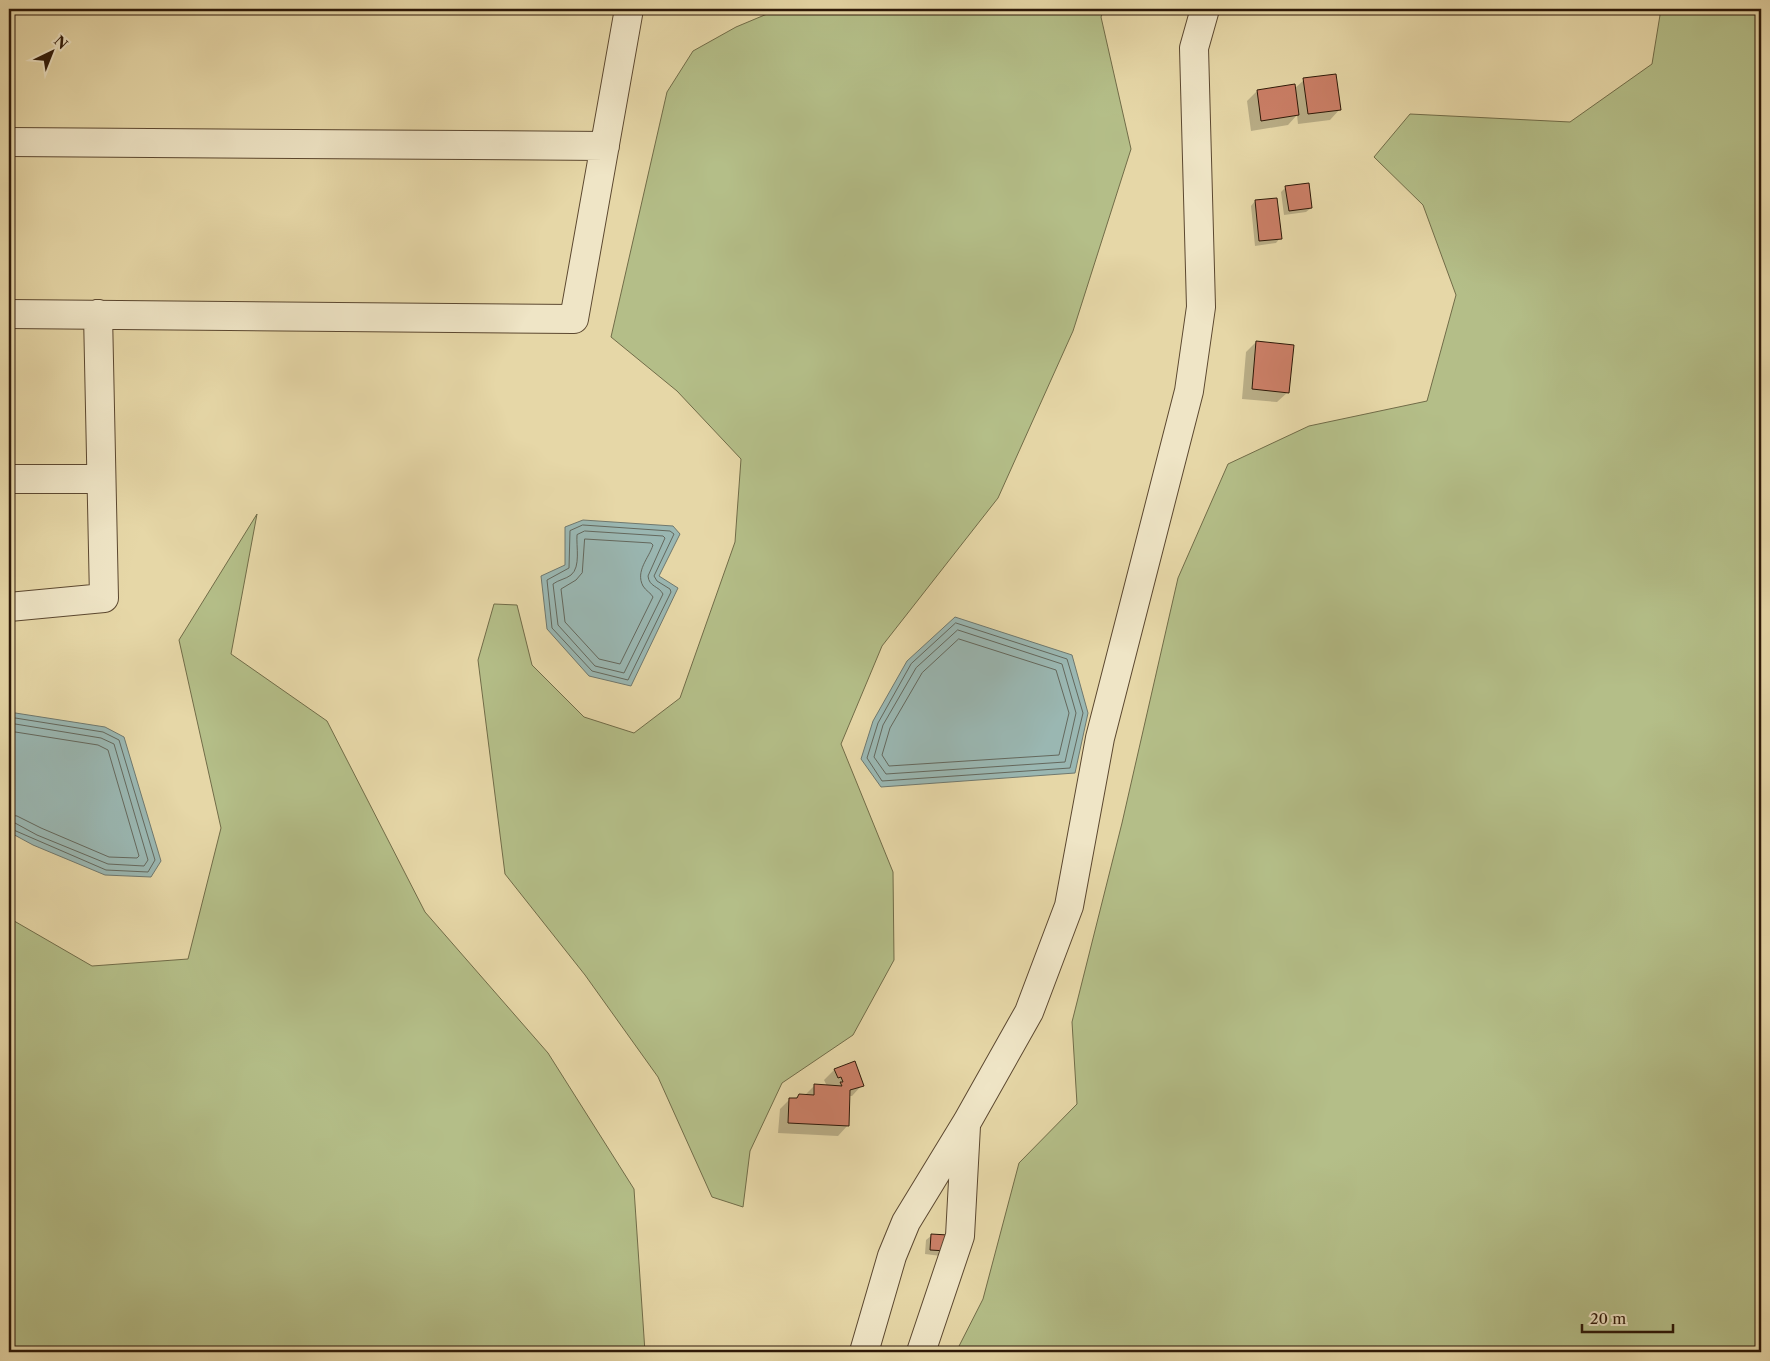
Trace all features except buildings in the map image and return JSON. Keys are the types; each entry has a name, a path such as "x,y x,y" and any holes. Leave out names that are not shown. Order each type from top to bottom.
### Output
{"street":[{"path":"9,314 574,319 629,9"},
{"path":"864,1352 892,1256 906,1222 967,1122 1029,1012 1069,906 1100,738 1189,391 1201,308 1194,48 1205,9"},
{"path":"9,142 605,146"},
{"path":"9,607 104,598 98,314"},
{"path":"9,479 101,479"},
{"path":"920,1352 960,1236 967,1122"}],"green space":[{"path":"779,9 1104,9 1101,17 1131,149 1073,331 998,498 882,646 841,744 893,872 894,960 853,1035 782,1083 750,1151 743,1207 712,1197 658,1077 585,975 505,874 478,660 494,604 517,605 532,665 584,717 634,733 680,698 735,542 741,459 677,391 611,337 667,92 693,51 736,27"},
{"path":"1661,9 1761,9 1761,1352 956,1352 983,1299 1019,1163 1077,1104 1072,1022 1122,823 1178,578 1228,464 1309,426 1427,401 1456,295 1423,205 1374,157 1410,114 1570,122 1652,64"},
{"path":"257,514 231,654 327,721 425,912 548,1053 634,1189 645,1352 9,1352 9,918 92,966 188,959 221,828 179,640"}],"water":[{"path":"583,520 673,526 680,534 659,576 678,588 631,686 589,676 547,629 541,576 565,565 565,527"},
{"path":"955,617 1072,655 1088,713 1075,773 881,787 861,759 873,721 907,661"},
{"path":"9,712 105,727 124,737 161,861 151,877 105,875 33,845 9,832"}]}
